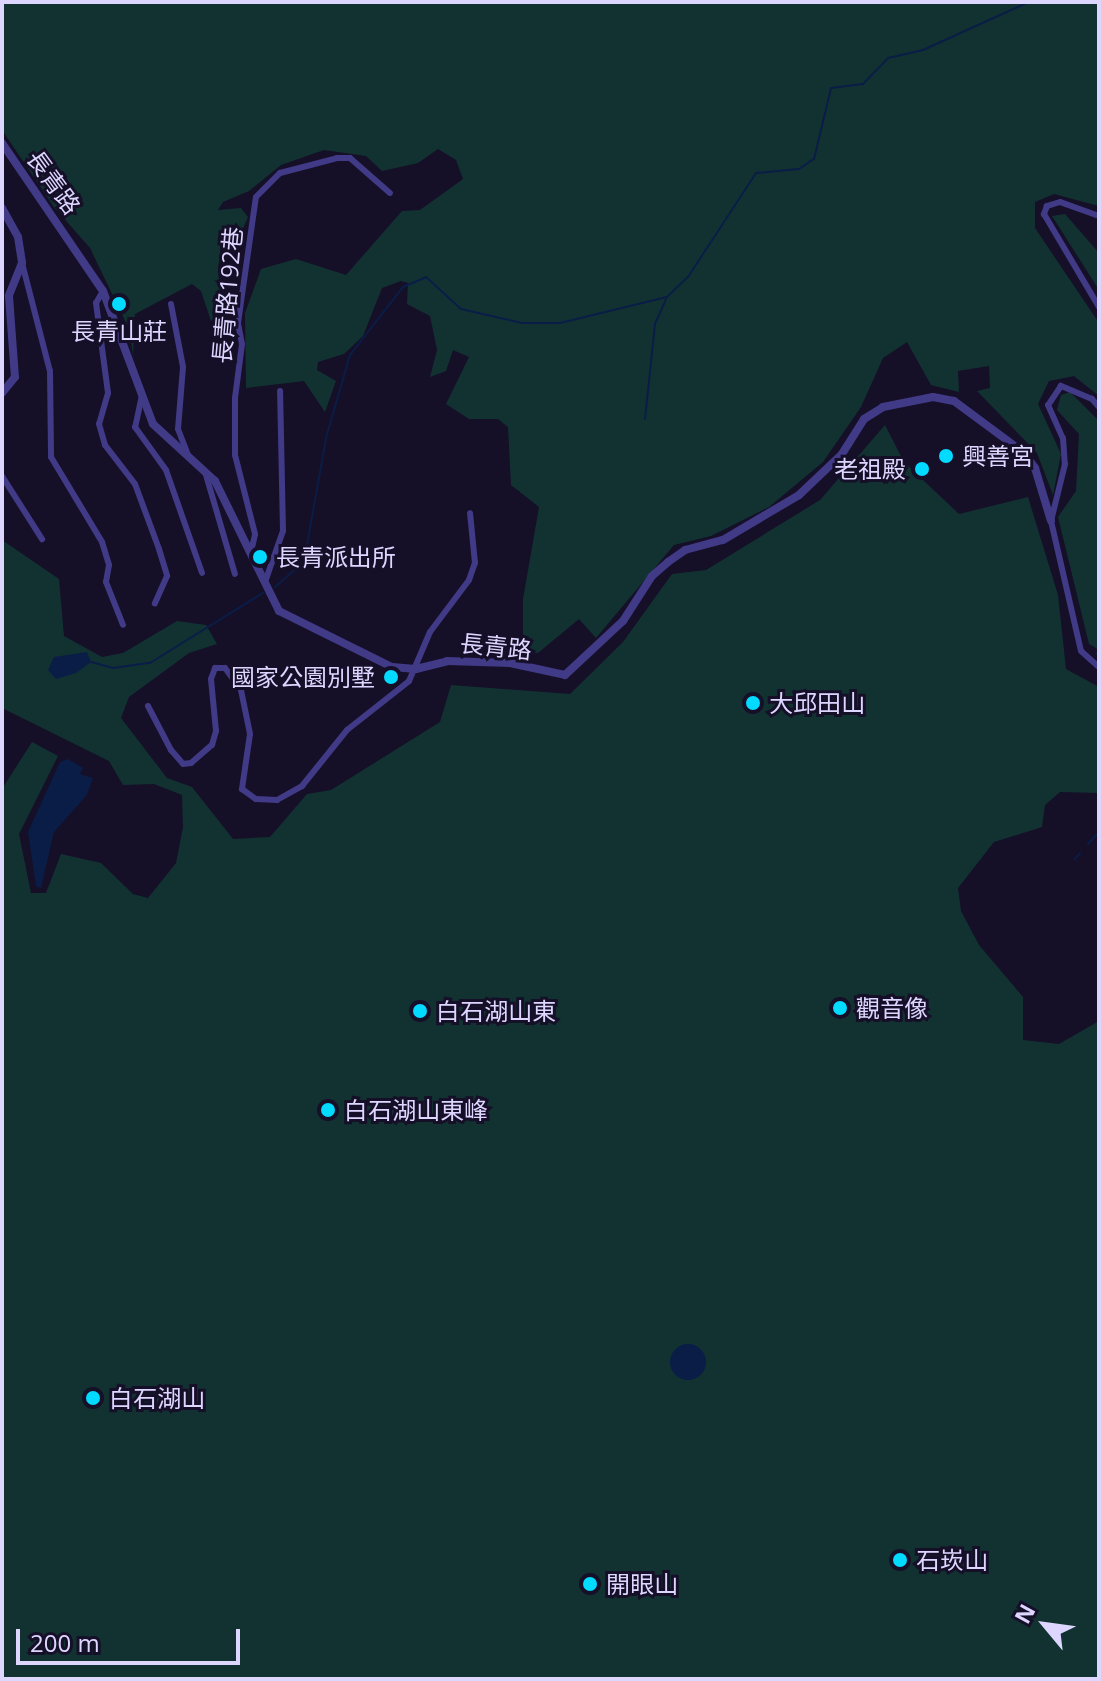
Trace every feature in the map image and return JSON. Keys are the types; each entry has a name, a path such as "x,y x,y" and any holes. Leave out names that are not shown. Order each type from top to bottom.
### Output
{"street":[{"name":"長青路","path":"2,143 103,291 156,429 206,475 227,502 279,611 381,663 416,669 447,661 510,663 565,675 623,621 652,576 668,562 685,550 723,540 799,495 842,454 864,419 883,407 933,397 954,401 1023,452 1035,468 1051,521"},
{"name":"長青路192巷","path":"251,552 255,534 235,455 235,398 242,344 238,323 256,197 280,173 337,158 350,158 390,193"},
{"path":"1099,216 1060,202 1047,206 1044,214 1099,307"},
{"path":"2,208 18,237 50,371 51,457 102,542 109,565 106,582 123,625"},
{"path":"6,391 15,366 9,296 22,263"},
{"path":"103,291 96,303 108,393 99,424 105,445 135,484 159,549 167,576 155,603"},
{"path":"171,304 183,367 178,429 190,461"},
{"path":"2,377 6,391"},
{"path":"1099,407 1072,388 1061,386 1050,397 1065,464 1051,521 1081,651 1099,667"},
{"path":"265,582 283,531 280,391"},
{"path":"143,394 135,427 166,470 202,573"},
{"path":"206,475 235,574"},
{"path":"2,476 42,539"},
{"path":"148,706 171,750 183,764 191,763 212,745 216,731 211,679 215,668 233,673 250,734 242,789 256,799 277,800 302,786 347,730 409,681 430,632 459,597 475,563 470,513"}],"green space":[{"path":"2,2 1099,2 1099,206 1054,194 1035,202 1035,228 1099,323 1099,396 1074,376 1049,381 1038,404 1061,454 1053,495 1037,453 977,391 990,388 989,366 958,371 959,392 931,385 907,342 883,358 861,407 823,462 769,507 711,536 674,545 596,638 579,619 538,653 523,651 523,599 539,507 511,485 508,427 498,419 469,419 446,404 469,357 453,350 446,371 430,377 437,350 430,316 407,304 408,283 401,281 382,288 363,336 344,354 318,362 317,370 336,381 325,412 304,381 246,388 245,313 261,269 296,259 346,275 402,211 420,210 463,179 456,160 438,149 418,163 382,171 366,156 324,150 281,165 249,191 223,202 218,210 241,208 248,217 235,247 222,241 218,268 221,312 211,321 201,291 192,284 135,314 133,356 130,331 90,248 54,207 2,130"},
{"path":"1065,214 1099,253 1099,290 1052,216"},
{"path":"1070,392 1099,421 1099,650 1089,644 1058,517 1076,491 1079,434 1057,410 1061,395"},
{"path":"885,425 904,462 959,514 1028,497 1058,595 1066,669 1099,687 1099,793 1060,792 1045,805 1042,827 994,842 958,888 961,911 979,945 1023,997 1023,1040 1059,1044 1099,1021 1099,1679 2,1679 2,789 32,742 58,756 19,834 31,893 46,893 61,854 101,863 133,894 148,898 176,863 183,827 182,795 154,784 123,785 109,761 2,708 2,540 59,579 64,636 102,657 123,653 177,621 206,625 217,644 189,653 129,697 121,718 167,778 192,787 233,839 270,837 307,794 331,790 440,722 451,685 570,694 623,642 672,574 706,570 820,500"}],"water":[{"path":"87,652 91,662 76,673 56,679 48,670 54,657"},
{"path":"68,759 83,768 80,774 93,778 87,795 54,832 41,888 36,886 28,832 60,762"},
{"path":"688,1344 701,1349 706,1362 701,1375 688,1380 675,1375 670,1362 675,1349"}],"waterway":[{"path":"275,587 304,562 326,438 350,355 403,287 426,277 461,309 522,323 560,323 667,297 688,277 756,173 799,169 814,159 831,88 863,84 888,58 923,50 1029,2"},
{"path":"645,419 655,324 666,299"},
{"path":"91,662 113,668 150,663 263,593"},
{"path":"1088,844 1099,832"},
{"path":"1075,859 1080,853"}],"place":[{"name":"長青山莊","path":"119,304"},
{"name":"興善宮","path":"946,456"},
{"name":"老祖殿","path":"922,469"},
{"name":"長青派出所","path":"260,557"},
{"name":"國家公園別墅","path":"391,677"},
{"name":"大邱田山","path":"753,703"},
{"name":"觀音像","path":"840,1008"},
{"name":"白石湖山東","path":"420,1011"},
{"name":"白石湖山東峰","path":"328,1110"},
{"name":"白石湖山","path":"93,1398"},
{"name":"石崁山","path":"900,1560"},
{"name":"開眼山","path":"590,1584"}]}
